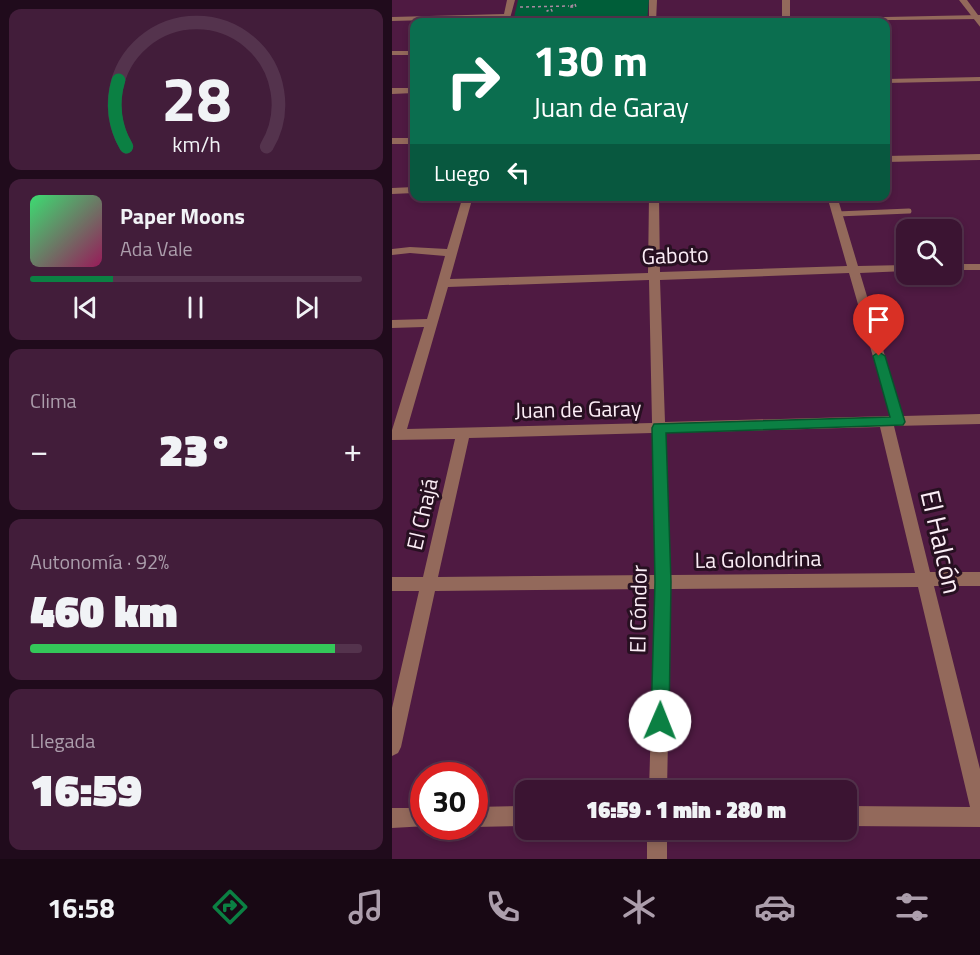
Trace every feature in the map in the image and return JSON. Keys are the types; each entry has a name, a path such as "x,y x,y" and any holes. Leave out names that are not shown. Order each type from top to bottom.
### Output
{"street":[{"path":"653,0 653,18"},
{"path":"785,18 786,0"},
{"path":"963,0 978,17 980,26"},
{"path":"507,18 510,3"},
{"path":"890,19 978,17"},
{"path":"392,19 410,19"},
{"path":"392,53 410,53"},
{"path":"890,81 980,79"},
{"path":"392,91 410,90"},
{"path":"392,141 410,141"},
{"path":"890,159 980,157"},
{"path":"392,191 410,190"},
{"path":"395,435 432,323 467,201"},
{"name":"El Cóndor","path":"654,201 663,582 658,780"},
{"name":"El Halcón","path":"833,201 892,422 923,579 980,815"},
{"path":"392,252 410,249 452,253"},
{"path":"962,267 980,267"},
{"name":"Gaboto","path":"444,283 896,268"},
{"path":"392,324 432,323"},
{"name":"Juan de Garay","path":"395,435 980,419"},
{"name":"El Chajá","path":"392,747 463,433"},
{"name":"La Golondrina","path":"392,584 980,579"},
{"path":"857,816 980,815"},
{"path":"488,817 515,816"},
{"path":"392,818 410,818"},
{"path":"657,840 657,859"}],"lane":[{"path":"837,214 909,211"}],"path":[{"path":"510,3 550,8 569,6"}],"green space":[{"path":"518,0 649,0 647,18 514,18"}],"route":[{"path":"660,721 663,582 659,428 898,422 879,356"}]}
